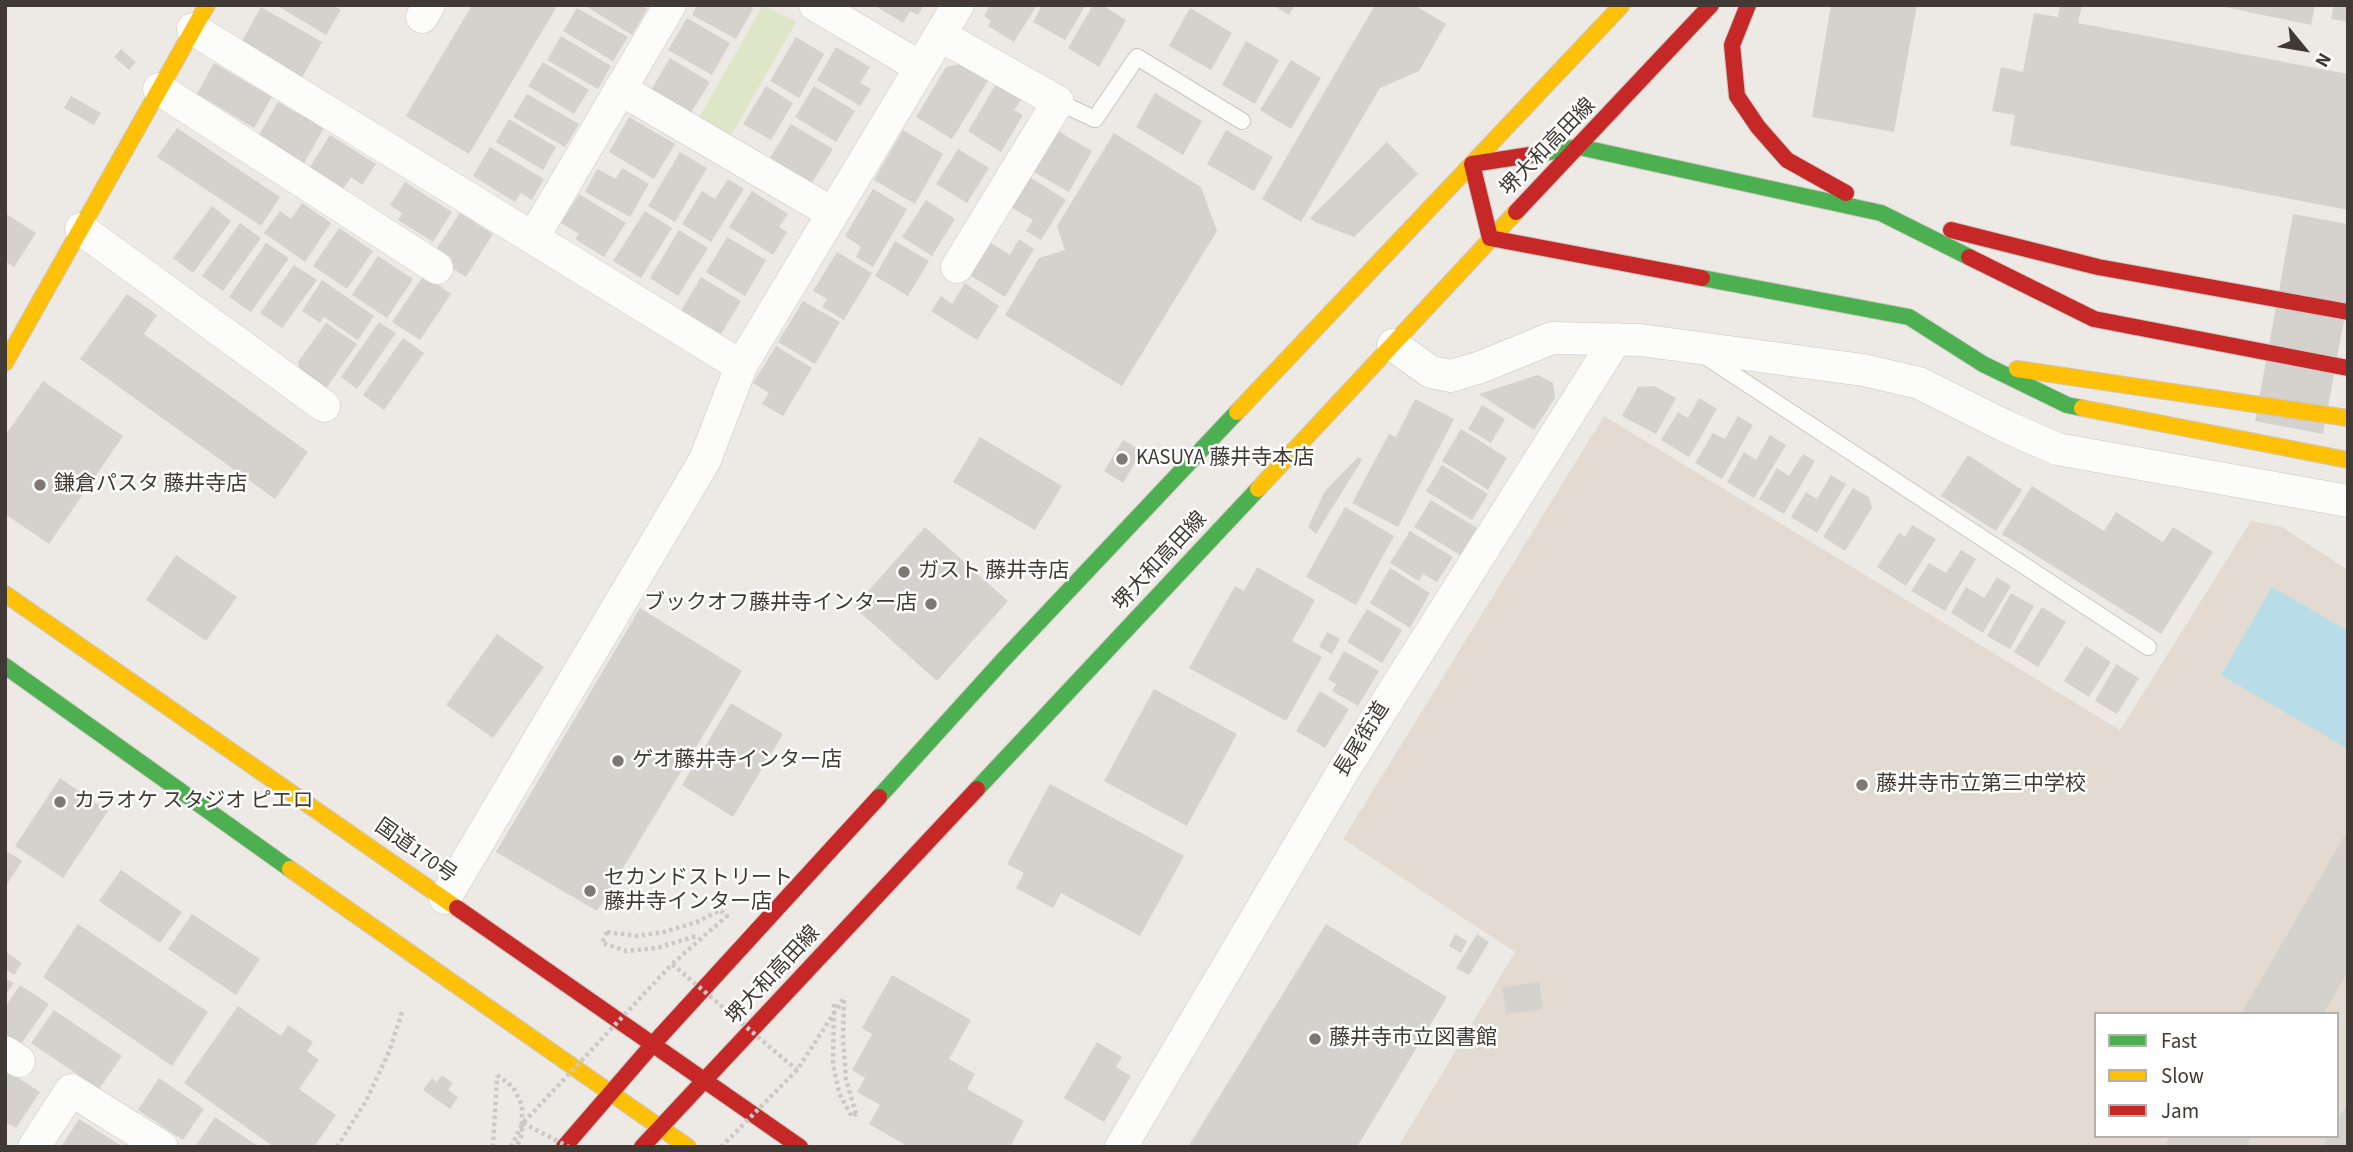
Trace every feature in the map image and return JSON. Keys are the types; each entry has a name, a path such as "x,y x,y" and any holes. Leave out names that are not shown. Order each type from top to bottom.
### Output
{"main road":[{"name":"堺大和高田線","path":"567,1147 654,1043 1004,659 1622,5"},
{"name":"堺大和高田線","path":"642,1147 1490,238 1711,5"},
{"path":"1748,5 1732,45 1737,96 1758,127 1787,160 1881,213 2094,319 2348,368"},
{"path":"5,363 200,17"},
{"path":"2348,312 2098,267 1881,213 1579,147 1472,164 1490,238 1909,317 1983,364 2067,405 2348,460"},
{"path":"1983,364 2348,418"},
{"name":"国道170号","path":"5,594 800,1147"},
{"path":"5,666 170,785 688,1147"}],"street":[{"path":"533,238 670,5"},
{"path":"815,5 920,67"},
{"path":"445,898 705,460 741,366 958,5"},
{"path":"200,17 533,238 741,366"},
{"path":"940,35 1058,102 957,267"},
{"path":"159,89 437,268"},
{"path":"620,89 832,213"},
{"path":"81,229 324,406"},
{"path":"1393,345 1431,372 1451,376 1482,367 1552,338 1640,340 1863,370 1919,383 2057,449 2348,501"},
{"name":"長尾街道","path":"1121,1147 1342,773 1616,339"},
{"path":"34,1147 71,1090 162,1147"}],"lane":[{"path":"1058,102 1095,120 1137,57 1242,121"},
{"path":"1691,346 2148,647"}],"path":[{"path":"511,1147 523,1123 672,964 727,916 720,910 697,922 664,932 638,936 607,932 602,943 626,951 657,948 695,936 732,912"},
{"path":"672,964 797,1070"},
{"path":"721,1147 797,1070 844,998 846,1079 856,1114 852,1117 839,1093 833,1064 834,1004"},
{"path":"337,1147 366,1101 389,1052 402,1012"},
{"path":"493,1147 497,1075 513,1087 522,1105 523,1134 517,1147"},
{"path":"523,1123 567,1147"}],"shaded area":[{"name":"藤井寺市立第三中学校","path":"1604,416 2120,730 2251,521 2282,527 2348,570 2348,1147 1398,1147 1515,952 1343,839"}],"green space":[{"path":"763,5 796,22 729,139 697,121"}],"water":[{"path":"2272,587 2348,631 2348,749 2221,675"}],"building":[{"path":"276,5 333,5 341,10 326,35"},
{"path":"472,5 552,5 556,8 469,154 406,116"},
{"path":"584,5 640,5 647,9 632,35"},
{"path":"697,5 748,5 753,9 736,39 692,15"},
{"path":"874,5 924,5 918,15 910,11 903,23"},
{"path":"990,5 1037,5 1014,42 988,26 991,21 984,16"},
{"path":"1042,5 1086,5 1065,40 1033,22"},
{"path":"1093,5 1102,5 1126,20 1099,67 1068,48"},
{"path":"1273,5 1295,5 1289,15"},
{"path":"1375,5 1414,5 1446,24 1419,71 1380,88 1301,222 1262,199"},
{"path":"1831,5 1917,5 1894,132 1812,117"},
{"path":"2060,5 2082,5 2078,23 2348,74 2348,210 2010,145 2015,115 1992,111 2001,67 2023,72 2034,13 2058,17"},
{"path":"2215,5 2315,5 2311,25"},
{"path":"2334,5 2348,5 2348,22 2331,19"},
{"path":"261,7 322,42 298,85 237,50"},
{"path":"577,8 628,37 613,61 563,31"},
{"path":"1190,8 1232,33 1211,70 1169,46"},
{"path":"687,18 730,43 712,75 668,50"},
{"path":"561,36 611,66 598,89 547,60"},
{"path":"796,37 824,54 799,98 770,81"},
{"path":"1246,41 1279,60 1255,104 1222,85"},
{"path":"836,47 870,67 860,83 871,89 860,106 817,80"},
{"path":"121,49 136,62 129,70 114,57"},
{"path":"670,58 710,82 689,116 650,92"},
{"path":"1291,60 1321,78 1291,129 1260,110"},
{"path":"543,62 589,90 574,114 528,86"},
{"path":"214,63 272,97 254,128 197,94"},
{"path":"960,64 988,81 952,139 916,117 946,67"},
{"path":"996,84 1021,100 1014,110 1023,115 1001,152 968,131"},
{"path":"766,86 793,103 771,140 743,124"},
{"path":"814,86 855,111 836,142 795,117"},
{"path":"1155,93 1202,121 1183,155 1136,127"},
{"path":"527,94 579,124 565,147 513,117"},
{"path":"71,96 101,113 94,125 64,108"},
{"path":"278,102 324,128 303,165 257,138"},
{"path":"629,117 675,144 654,179 609,152"},
{"path":"509,119 556,147 543,170 496,142"},
{"path":"791,124 833,149 810,186 768,161"},
{"path":"177,128 280,197 261,226 157,157"},
{"path":"903,130 943,154 915,204 874,180"},
{"path":"1056,130 1092,151 1069,192 1032,171"},
{"path":"1226,130 1273,157 1254,191 1207,164"},
{"path":"1114,133 1201,187 1217,231 1122,386 1005,315 1039,258 1065,250 1057,226"},
{"path":"330,135 376,164 362,185 351,177 341,192 308,170"},
{"path":"1387,142 1418,174 1354,237 1310,218"},
{"path":"490,147 544,179 532,200 521,193 515,202 473,176"},
{"path":"958,149 989,168 967,203 936,184"},
{"path":"680,152 707,168 675,222 648,206"},
{"path":"622,168 649,184 630,217 585,192 597,169 616,179"},
{"path":"1028,176 1066,200 1041,240 1026,231 1033,220 1009,206"},
{"path":"728,179 744,189 711,242 682,224 702,191 715,199"},
{"path":"405,182 452,212 433,242 398,220 402,213 390,205"},
{"path":"873,189 907,209 873,267 856,257 861,247 845,236"},
{"path":"752,191 788,214 779,227 787,232 773,255 729,227"},
{"path":"579,194 626,223 604,257 575,239 579,234 561,223"},
{"path":"926,200 955,219 932,256 902,237"},
{"path":"302,203 331,223 305,262 264,233 280,211 291,219"},
{"path":"212,206 231,221 193,273 173,258"},
{"path":"645,211 672,228 641,278 613,261"},
{"path":"5,213 36,233 14,267 5,261"},
{"path":"460,213 493,234 466,277 447,265 452,258 437,248"},
{"path":"2293,214 2348,224 2348,299 2323,434 2255,421"},
{"path":"240,223 261,238 223,291 202,276"},
{"path":"339,228 373,251 347,289 313,266"},
{"path":"679,230 708,248 678,296 650,278"},
{"path":"727,237 766,260 745,296 706,272"},
{"path":"1019,239 1034,249 1005,297 968,274 988,241 1010,255"},
{"path":"895,241 929,261 908,296 875,276"},
{"path":"266,243 289,258 251,312 229,297"},
{"path":"837,252 872,273 844,320 822,307 827,299 813,291"},
{"path":"378,256 413,279 387,318 352,295"},
{"path":"294,265 317,280 282,328 260,313"},
{"path":"424,275 451,294 420,340 392,322"},
{"path":"701,277 741,301 721,334 681,311"},
{"path":"322,280 374,316 358,340 324,317 320,323 302,311"},
{"path":"965,283 999,306 977,340 931,311 941,296 952,304"},
{"path":"127,294 157,315 144,334 308,452 275,499 80,359"},
{"path":"803,301 840,322 815,364 778,342"},
{"path":"379,322 396,333 357,389 341,377"},
{"path":"326,323 357,344 323,393 301,378 298,362"},
{"path":"403,338 424,353 384,410 363,395"},
{"path":"776,346 812,368 783,416 762,404 769,393 753,383"},
{"path":"1538,375 1553,383 1555,398 1534,430 1479,394"},
{"path":"43,381 123,436 49,544 5,514 5,436"},
{"path":"1654,386 1676,398 1656,434 1622,416 1638,387"},
{"path":"1699,398 1717,409 1689,457 1661,440 1678,412 1688,418"},
{"path":"1415,399 1454,419 1398,527 1352,503 1389,434 1396,437"},
{"path":"1482,405 1505,419 1491,443 1468,429"},
{"path":"1738,416 1753,425 1722,479 1695,463 1713,433 1725,439"},
{"path":"1461,429 1507,458 1488,490 1442,461"},
{"path":"1770,435 1786,445 1754,498 1727,482 1744,452 1756,460"},
{"path":"980,437 1062,486 1035,530 953,482"},
{"path":"1123,440 1142,451 1123,483 1104,471"},
{"path":"1803,454 1815,461 1784,514 1759,499 1777,468 1789,476"},
{"path":"1968,455 2022,490 1996,531 1941,496"},
{"path":"1358,457 1362,460 1316,534 1308,527 1325,491"},
{"path":"1442,465 1488,494 1472,520 1426,491"},
{"path":"1831,475 1846,484 1817,533 1791,517 1806,492 1817,499"},
{"path":"2032,486 2104,531 2116,512 2163,542 2173,527 2213,552 2161,634 2002,534"},
{"path":"1853,488 1869,497 1872,508 1845,551 1823,537"},
{"path":"1431,500 1477,528 1460,555 1414,527"},
{"path":"1345,507 1394,536 1356,605 1306,577"},
{"path":"1912,525 1936,539 1906,586 1877,567 1899,533 1905,537"},
{"name":"ブックオフ藤井寺インター店","path":"925,527 1008,601 937,681 854,607"},
{"path":"1410,531 1453,557 1437,582 1423,574 1419,581 1390,563"},
{"path":"1961,550 1976,559 1945,611 1911,591 1929,563 1946,573"},
{"path":"176,555 237,597 206,641 146,600"},
{"path":"1257,567 1315,600 1292,641 1322,657 1286,721 1189,668 1235,586 1244,591"},
{"path":"1390,568 1430,593 1410,628 1370,603"},
{"path":"1997,577 2011,586 1983,633 1951,613 1966,587 1984,598"},
{"path":"2011,593 2034,606 2010,649 1987,636"},
{"path":"2042,607 2066,622 2038,667 2014,652"},
{"name":"ゲオ藤井寺インター店","path":"640,608 742,671 597,911 496,852"},
{"path":"1367,609 1402,630 1382,663 1347,642"},
{"path":"1327,632 1340,639 1332,654 1319,647"},
{"path":"497,634 544,667 493,738 446,705"},
{"path":"2086,646 2111,662 2089,697 2064,681"},
{"path":"1344,651 1379,671 1358,706 1332,691 1336,684 1328,679"},
{"path":"2116,664 2139,678 2117,714 2095,701"},
{"path":"1154,689 1237,734 1187,826 1104,781"},
{"path":"1320,691 1349,709 1325,748 1296,731"},
{"path":"731,703 783,734 733,817 682,785"},
{"path":"60,778 108,811 63,878 15,846"},
{"path":"1050,784 1184,856 1140,936 1061,893 1053,908 1016,888 1024,873 1007,864"},
{"path":"2348,830 2348,972 2324,1012 2242,1012"},
{"path":"5,850 22,861 5,887"},
{"path":"121,870 182,912 160,943 99,901"},
{"path":"192,914 260,959 236,995 168,949"},
{"path":"78,924 208,1012 172,1066 43,977"},
{"path":"1326,924 1447,997 1357,1147 1188,1147"},
{"path":"1455,934 1467,941 1461,953 1449,946"},
{"path":"1477,934 1489,942 1469,975 1456,968"},
{"path":"6,952 22,963 14,975 5,969"},
{"path":"892,975 971,1020 949,1059 975,1074 967,1089 1024,1121 1010,1147 909,1147 869,1124 880,1105 857,1092 865,1078 852,1070 872,1034 862,1028"},
{"path":"5,978 14,983 5,996"},
{"path":"1539,982 1543,1009 1506,1014 1502,987"},
{"path":"20,985 49,1004 19,1047 5,1038 5,1007"},
{"path":"238,1006 281,1036 288,1025 313,1042 307,1051 319,1060 299,1089 336,1115 314,1147 274,1147 184,1083"},
{"path":"54,1010 122,1056 99,1089 31,1043"},
{"path":"1097,1042 1122,1057 1116,1067 1131,1076 1104,1122 1064,1098"},
{"path":"9,1072 40,1092 16,1128 5,1122 5,1077"},
{"path":"442,1075 453,1083 448,1090 458,1097 450,1109 423,1090 432,1078 437,1082"},
{"path":"159,1078 204,1109 183,1140 138,1110"},
{"path":"2348,1103 2348,1147 2322,1147 2327,1138 2339,1138 2339,1118"},
{"path":"215,1117 259,1147 195,1147"},
{"path":"79,1119 123,1147 61,1147"},
{"path":"2169,1138 2251,1138 2246,1147 2164,1147"}],"traffic: fast":[{"path":"1543,153 1579,147 1881,213 1969,257"},
{"path":"1702,278 1909,317 1983,364 2067,405 2082,408"},
{"path":"879,797 1004,659 1237,412"},
{"path":"977,789 1258,489"},
{"path":"5,666 290,869"}],"traffic: slow":[{"path":"5,363 207,5"},
{"path":"1237,412 1622,5"},
{"path":"1258,489 1516,212"},
{"path":"2017,369 2348,418"},
{"path":"2082,408 2348,460"},
{"path":"5,594 457,908"},
{"path":"290,869 688,1147"}],"traffic: jam":[{"path":"1516,212 1711,5"},
{"path":"1748,5 1732,45 1737,96 1758,127 1787,160 1846,193"},
{"path":"1543,153 1472,164 1490,238 1702,278"},
{"path":"1951,230 2098,267 2348,312"},
{"path":"1969,257 2094,319 2348,368"},
{"path":"642,1147 977,789"},
{"path":"564,1147 654,1043 879,797"},
{"path":"457,908 800,1147"}],"place":[{"name":"KASUYA 藤井寺本店","path":"1122,459"},
{"name":"鎌倉パスタ 藤井寺店","path":"40,485"},
{"name":"ガスト 藤井寺店","path":"904,572"},
{"name":"ブックオフ藤井寺インター店","path":"931,604"},
{"name":"ゲオ藤井寺インター店","path":"618,761"},
{"name":"藤井寺市立第三中学校","path":"1862,785"},
{"name":"カラオケ スタジオ ピエロ","path":"60,802"},
{"name":"セカンドストリート 藤井寺インター店","path":"590,891"},
{"name":"藤井寺市立図書館","path":"1315,1039"}]}
